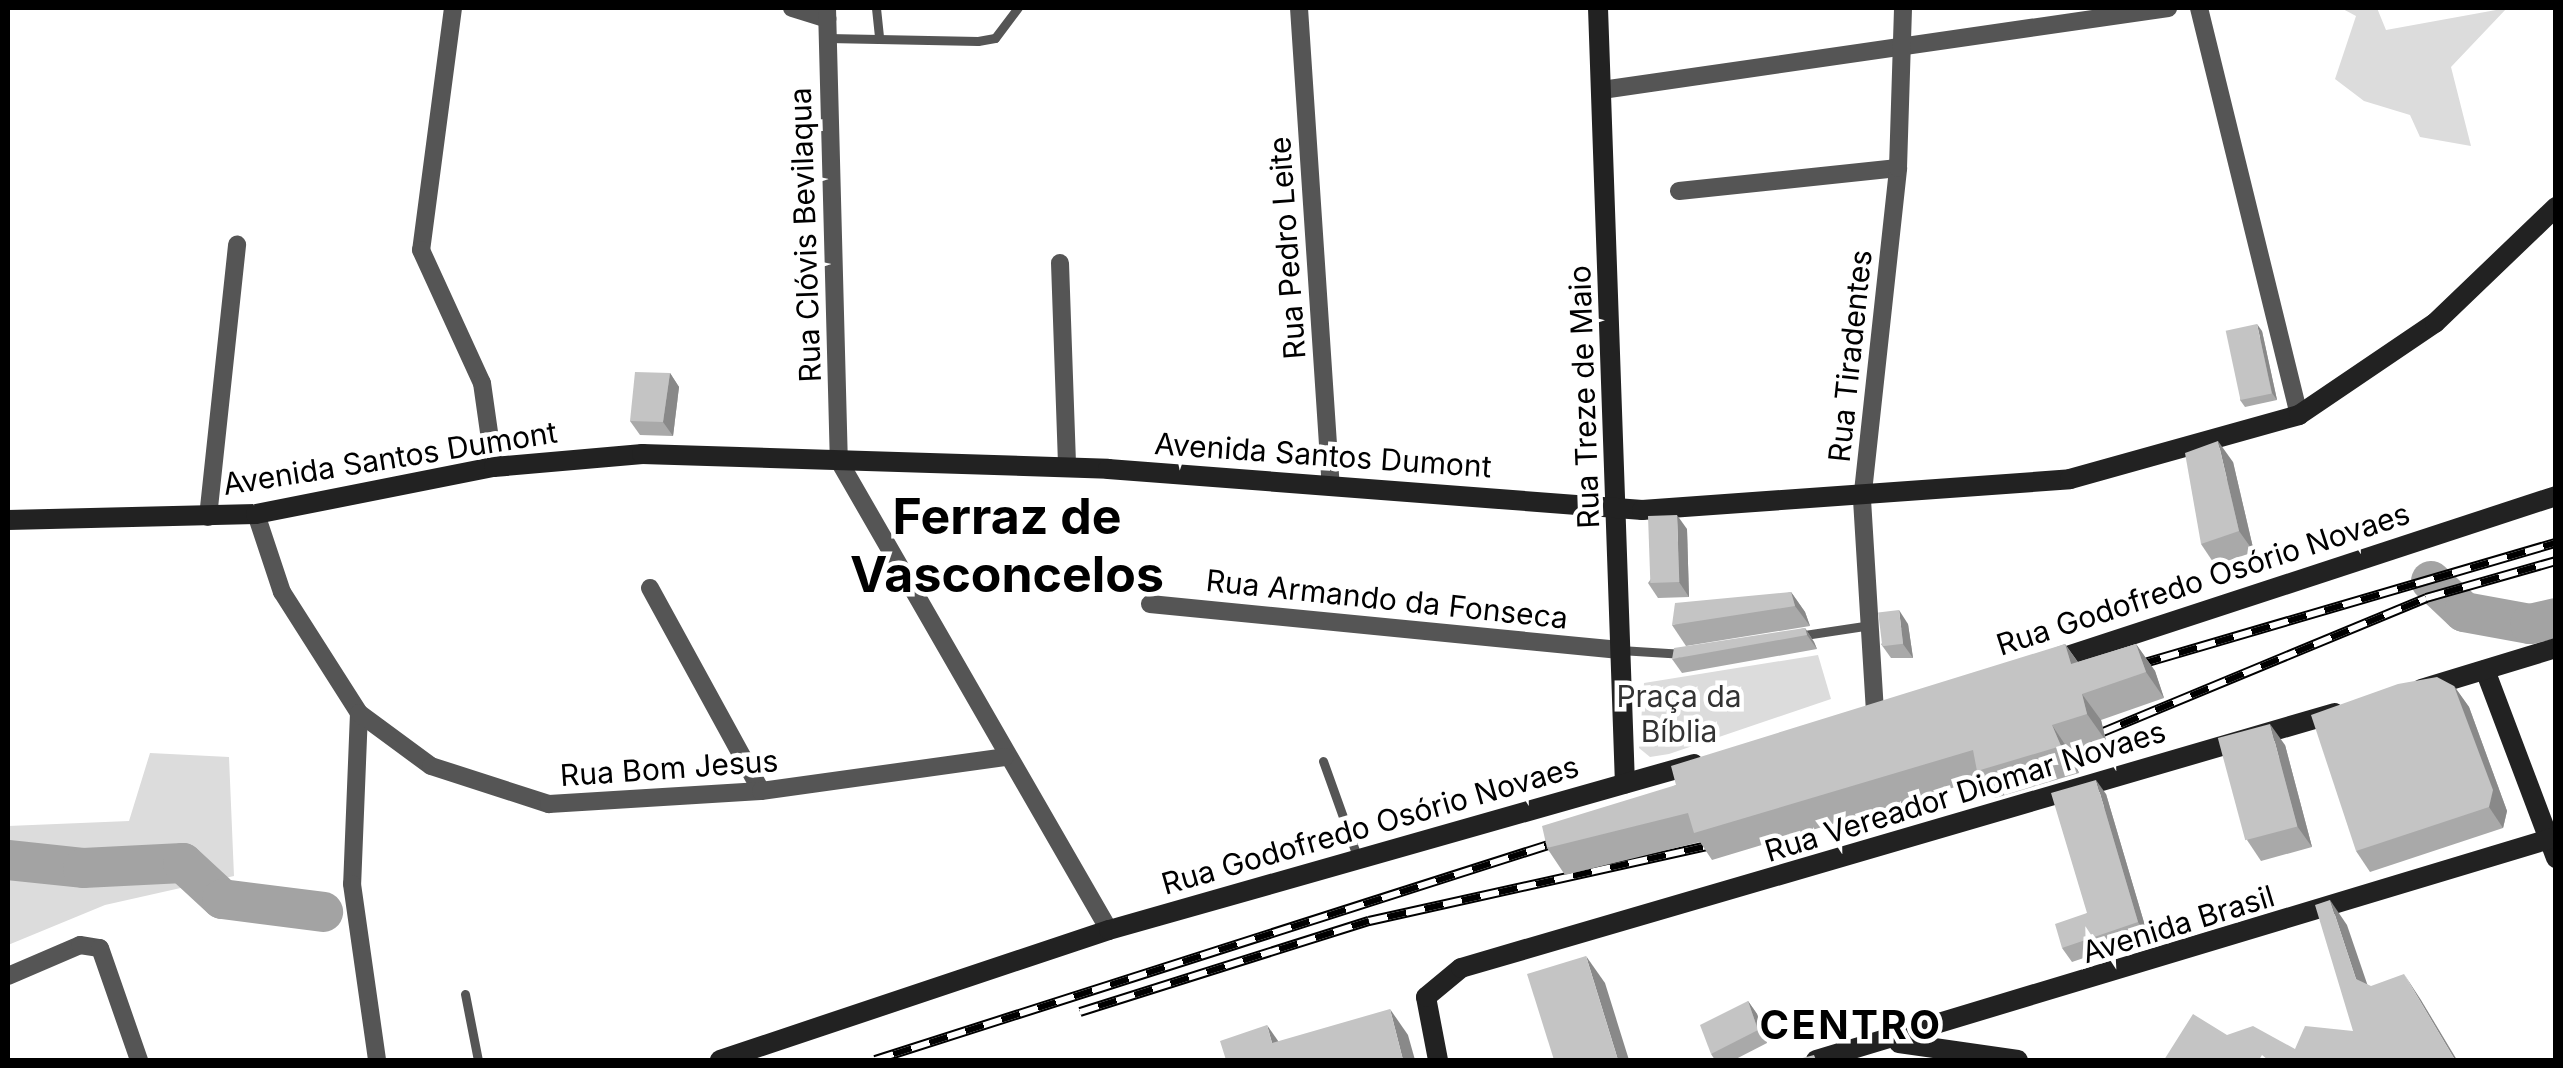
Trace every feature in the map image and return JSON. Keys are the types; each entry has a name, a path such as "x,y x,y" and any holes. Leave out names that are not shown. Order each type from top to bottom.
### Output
{"main road":[{"name":"Rua Treze de Maio","path":"1598,8 1619,508 1625,784"},
{"name":"Avenida Santos Dumont","path":"8,520 256,514 494,467 642,454 1067,468 1619,508 1862,501 2070,479 2300,415 2436,323 2556,208"},
{"name":"Rua Godofredo Osório Novaes","path":"2024,669 2556,496"},
{"path":"2392,697 2556,648"},
{"path":"2486,670 2534,806 2553,845"},
{"name":"Rua Vereador Diomar Novaes","path":"1438,1060 1426,997 1461,968 2355,708"},
{"name":"Rua Godofredo Osório Novaes","path":"720,1060 1110,930 1721,756"},
{"path":"2513,850 2534,806"},
{"name":"Avenida Brasil","path":"1816,1060 1850,1056 1887,1041 2513,850 2553,845"},
{"path":"1887,1041 2018,1060"}],"street":[{"path":"453,8 421,250 482,383 494,467"},
{"path":"792,8 827,21"},
{"name":"Rua Pedro Leite","path":"1299,8 1330,485"},
{"name":"Rua Tiradentes","path":"1874,712 1864,626 1862,501 1908,52 1903,8"},
{"path":"1602,90 1908,52 2168,8"},
{"path":"2199,8 2300,415"},
{"name":"Rua Clóvis Bevilaqua","path":"827,21 839,460"},
{"path":"1679,191 1898,168"},
{"path":"208,517 237,245"},
{"path":"1060,263 1067,468"},
{"path":"839,460 1005,756 1110,930"},
{"path":"256,514 282,592 359,713 352,884 377,1060"},
{"path":"650,588 761,792"},
{"name":"Rua Armando da Fonseca","path":"1150,604 1620,650"},
{"name":"Rua Bom Jesus","path":"359,713 430,766 549,804 761,792 1005,756"},
{"path":"8,976 80,945 100,948 139,1060"}],"lane":[{"path":"827,21 879,39 994,38 1018,8"},
{"path":"879,39 880,10"},
{"path":"1781,638 1864,626"},
{"path":"1620,650 1705,651"},
{"path":"1323,761 1358,859"},
{"path":"465,994 478,1060"}],"green space":[{"path":"2341,8 2377,8 2386,30 2507,8 2451,67 2471,146 2420,137 2410,115 2364,101 2335,79 2356,16"},
{"name":"Praça da Bíblia","path":"1818,655 1831,699 1669,754 1650,757 1639,748 1644,683"},
{"path":"150,753 229,757 234,876 105,905 8,945 8,826 129,821"}],"building":[{"path":"2257,324 2272,393 2240,400 2226,331"},
{"path":"635,372 670,373 663,422 630,421"},
{"path":"2218,441 2239,531 2201,544 2185,453"},
{"path":"1677,515 1679,582 1650,583 1648,516"},
{"path":"1791,592 1795,606 1672,625 1675,603"},
{"path":"1899,610 1903,644 1882,646 1878,613"},
{"path":"1805,628 1807,635 1672,659 1674,648"},
{"path":"2065,644 2071,664 2136,644 2146,672 2082,694 2087,714 2052,725 2061,746 1977,771 1973,750 1694,833 1688,813 1547,848 1542,826 1676,785 1671,766"},
{"path":"2437,677 2454,686 2493,790 2489,807 2356,851 2311,715 2398,684"},
{"path":"2270,724 2297,826 2245,840 2218,738"},
{"path":"2096,780 2138,922 2062,948 2055,924 2087,913 2051,793"},
{"path":"2330,900 2356,979 2371,986 2404,974 2455,1060 2268,1060 2262,1055 2259,1060 2164,1060 2193,1014 2227,1035 2253,1026 2295,1049 2305,1026 2353,1031 2315,905"},
{"path":"1586,956 1618,1060 1554,1060 1527,974"},
{"path":"1748,1001 1758,1030 1711,1054 1700,1025"},
{"path":"1390,1009 1403,1060 1226,1060 1220,1041 1267,1025 1272,1043"}],"waterway":[{"path":"2431,581 2464,612 2530,624 2556,618"},
{"path":"8,860 83,868 183,863 222,899 323,912"}],"railway":[{"path":"2124,669 2556,543"},
{"path":"2103,732 2426,598 2556,561"},
{"path":"875,1060 1570,838"},
{"path":"1080,1012 1369,921 1708,846"}],"district":[{"name":"Ferraz de Vasconcelos","path":"1007,545"},
{"name":"CENTRO","path":"1851,1025"}]}
